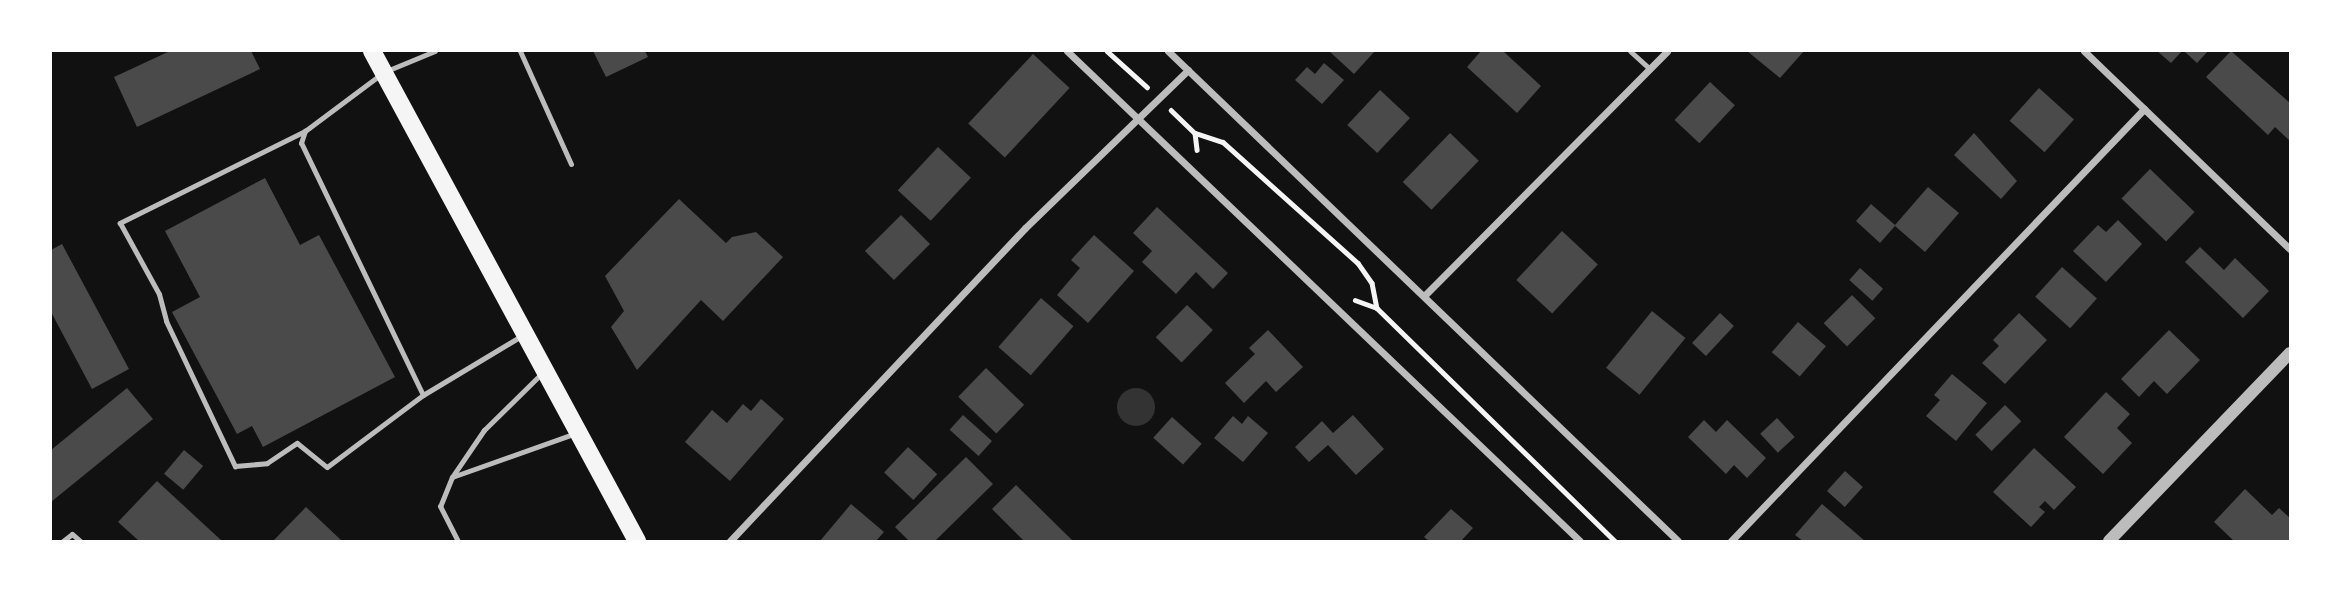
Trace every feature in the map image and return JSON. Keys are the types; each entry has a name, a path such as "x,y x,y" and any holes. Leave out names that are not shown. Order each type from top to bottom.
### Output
{"main road":[{"path":"372,51 638,541"}],"street":[{"path":"1067,51 1580,541"},
{"path":"1168,51 1678,541"},
{"path":"1424,296 1667,51"},
{"path":"2084,51 2290,250"},
{"path":"730,541 1025,228 1188,70"},
{"path":"1731,541 2144,109"},
{"path":"2109,541 2290,353"}],"lane":[{"path":"435,51 384,72 305,131 120,223 159,294 166,321 235,466 267,463 297,443 327,467 423,395 525,334"},
{"path":"520,51 571,164"},
{"path":"1630,51 1650,69"},
{"path":"305,131 301,143 423,395"},
{"path":"458,541 440,506 452,477 484,430 545,370"},
{"path":"452,477 579,432"},
{"path":"63,541 72,534 80,541"}],"path":[{"path":"1107,51 1144,84"},
{"path":"1172,111 1195,133 1223,142 1358,263 1372,284 1377,308 1615,541"}],"shaded area":[{"path":"1136,388 1149,394 1155,407 1149,420 1136,426 1123,420 1117,407 1123,394"}],"building":[{"path":"170,51 251,51 260,69 137,127 114,77"},
{"path":"593,51 645,51 648,57 606,77"},
{"path":"1329,51 1375,51 1354,74"},
{"path":"1481,51 1503,51 1541,86 1517,113 1467,67"},
{"path":"1747,51 1804,51 1780,78"},
{"path":"2157,51 2182,51 2171,63"},
{"path":"2184,51 2208,51 2197,63"},
{"path":"2231,51 2290,103 2290,141 2275,127 2268,135 2206,77"},
{"path":"1033,54 1070,88 1005,158 968,123"},
{"path":"1324,63 1344,80 1322,104 1295,80 1307,67 1315,74"},
{"path":"1710,82 1735,105 1699,143 1675,120"},
{"path":"2039,88 2074,119 2044,152 2010,121"},
{"path":"1380,90 1410,118 1377,153 1347,125"},
{"path":"1450,133 1479,161 1432,210 1403,182"},
{"path":"1974,133 2017,181 2001,199 1954,155"},
{"path":"938,147 971,178 931,221 898,190"},
{"path":"2150,169 2195,212 2166,242 2122,198"},
{"path":"265,178 300,245 319,235 395,377 263,447 252,426 237,434 172,312 200,297 165,231"},
{"path":"1928,187 1959,213 1925,252 1895,226 1880,243 1856,221 1871,204 1895,225"},
{"path":"679,199 726,243 732,237 756,232 783,257 723,321 701,300 637,370 611,327 624,311 605,276"},
{"path":"1157,207 1228,273 1213,289 1196,272 1176,294 1142,262 1152,251 1133,233"},
{"path":"901,215 930,244 894,280 865,251"},
{"path":"2118,220 2142,244 2106,282 2073,251 2098,225 2106,232"},
{"path":"1562,231 1598,264 1552,313 1516,280"},
{"path":"1094,235 1134,271 1088,323 1057,295 1080,268 1071,260"},
{"path":"62,244 129,369 92,389 51,312 51,250"},
{"path":"2200,247 2224,270 2235,258 2269,291 2243,318 2185,262"},
{"path":"2062,267 2097,298 2070,328 2035,297"},
{"path":"1860,268 1883,289 1872,301 1849,280"},
{"path":"1852,295 1875,318 1847,347 1824,323"},
{"path":"1041,298 1073,326 1031,375 998,347"},
{"path":"1187,305 1213,330 1182,362 1156,337"},
{"path":"1652,311 1685,338 1639,395 1606,368"},
{"path":"1720,313 1734,326 1706,356 1692,343"},
{"path":"2019,313 2047,340 2005,384 1982,363 1999,346 1993,340"},
{"path":"1798,322 1826,346 1800,376 1772,352"},
{"path":"1268,330 1303,367 1276,392 1266,381 1244,403 1225,383 1255,354 1249,348"},
{"path":"2169,330 2200,360 2167,394 2154,381 2139,397 2121,379"},
{"path":"986,368 1024,405 996,434 958,397"},
{"path":"1952,374 1987,403 1956,441 1926,416 1940,400 1934,395"},
{"path":"127,388 153,419 51,502 51,450"},
{"path":"2106,392 2130,414 2117,428 2132,443 2103,474 2064,437"},
{"path":"761,399 784,419 730,481 685,442 712,410 727,423 743,404 751,411"},
{"path":"2005,405 2021,421 1992,451 1975,435"},
{"path":"963,415 992,441 979,456 950,430"},
{"path":"1353,415 1384,449 1356,475 1328,445 1309,462 1295,447 1322,421 1333,433"},
{"path":"1233,416 1242,424 1248,416 1268,433 1243,462 1214,438"},
{"path":"1172,417 1202,444 1183,465 1153,438"},
{"path":"1777,418 1795,437 1778,453 1760,434"},
{"path":"1704,420 1716,432 1727,420 1766,458 1747,478 1734,465 1726,474 1688,437"},
{"path":"908,447 937,474 913,500 884,473"},
{"path":"2034,448 2076,487 2054,510 2045,501 2039,507 2045,512 2031,527 1993,492"},
{"path":"184,450 203,466 183,490 164,474"},
{"path":"966,457 993,484 935,541 909,541 895,527"},
{"path":"1845,471 1863,487 1845,507 1827,491"},
{"path":"157,481 222,541 139,541 118,522"},
{"path":"1016,485 1073,541 1024,541 992,509"},
{"path":"2245,489 2272,515 2279,508 2290,518 2290,541 2234,541 2214,522"},
{"path":"851,504 884,532 876,541 820,541"},
{"path":"1822,504 1865,541 1803,541 1795,535"},
{"path":"306,507 342,541 273,541"},
{"path":"1451,509 1473,528 1461,541 1429,541 1424,537"}]}
